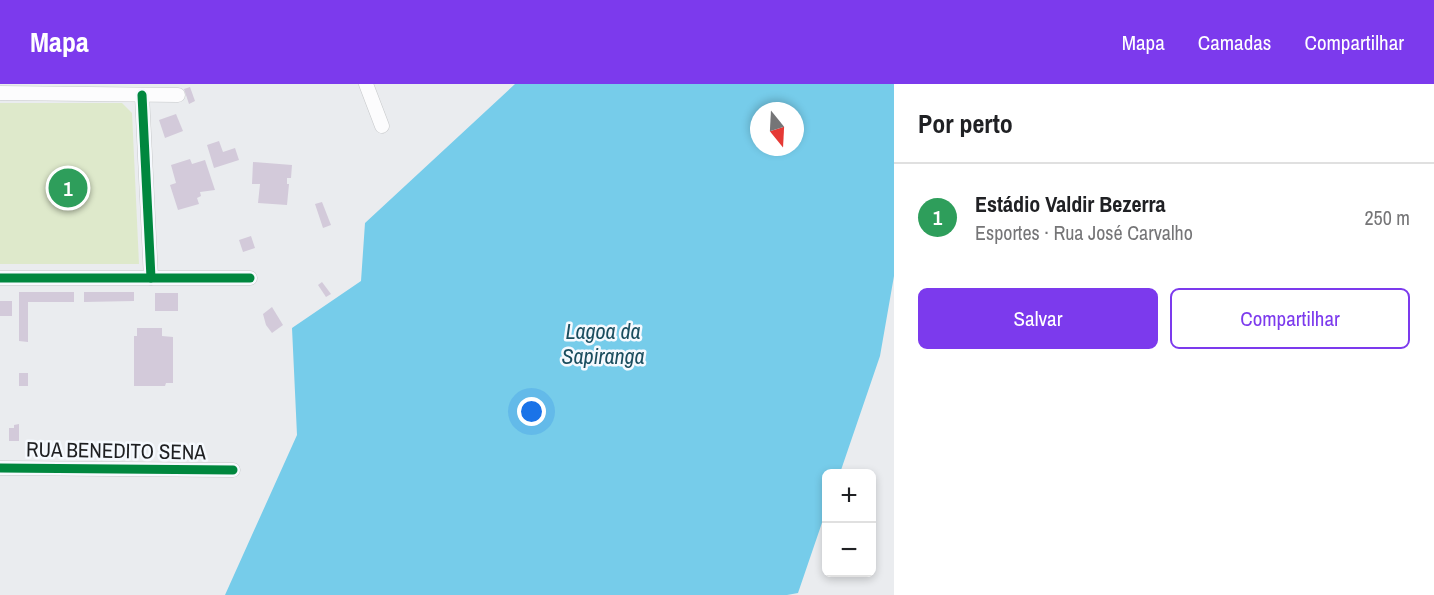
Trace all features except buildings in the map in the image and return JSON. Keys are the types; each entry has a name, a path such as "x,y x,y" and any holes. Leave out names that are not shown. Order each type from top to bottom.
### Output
{"street":[{"path":"366,84 382,126"},
{"path":"0,93 178,95"},
{"path":"142,95 150,278"},
{"path":"0,278 250,278"},
{"name":"RUA BENEDITO SENA","path":"0,468 233,470"}],"green space":[{"path":"0,103 122,103 132,113 139,264 0,264"}],"water":[{"name":"Lagoa da Sapiranga","path":"515,84 894,84 894,276 880,356 841,469 822,469 822,523 798,593 787,595 225,595 297,435 292,328 361,281 365,223"}],"cycle path":[{"path":"142,95 151,278"},
{"path":"0,278 250,278"},
{"path":"0,468 233,470"}],"place":[{"name":"Estádio Valdir Bezerra","path":"68,188"}]}
